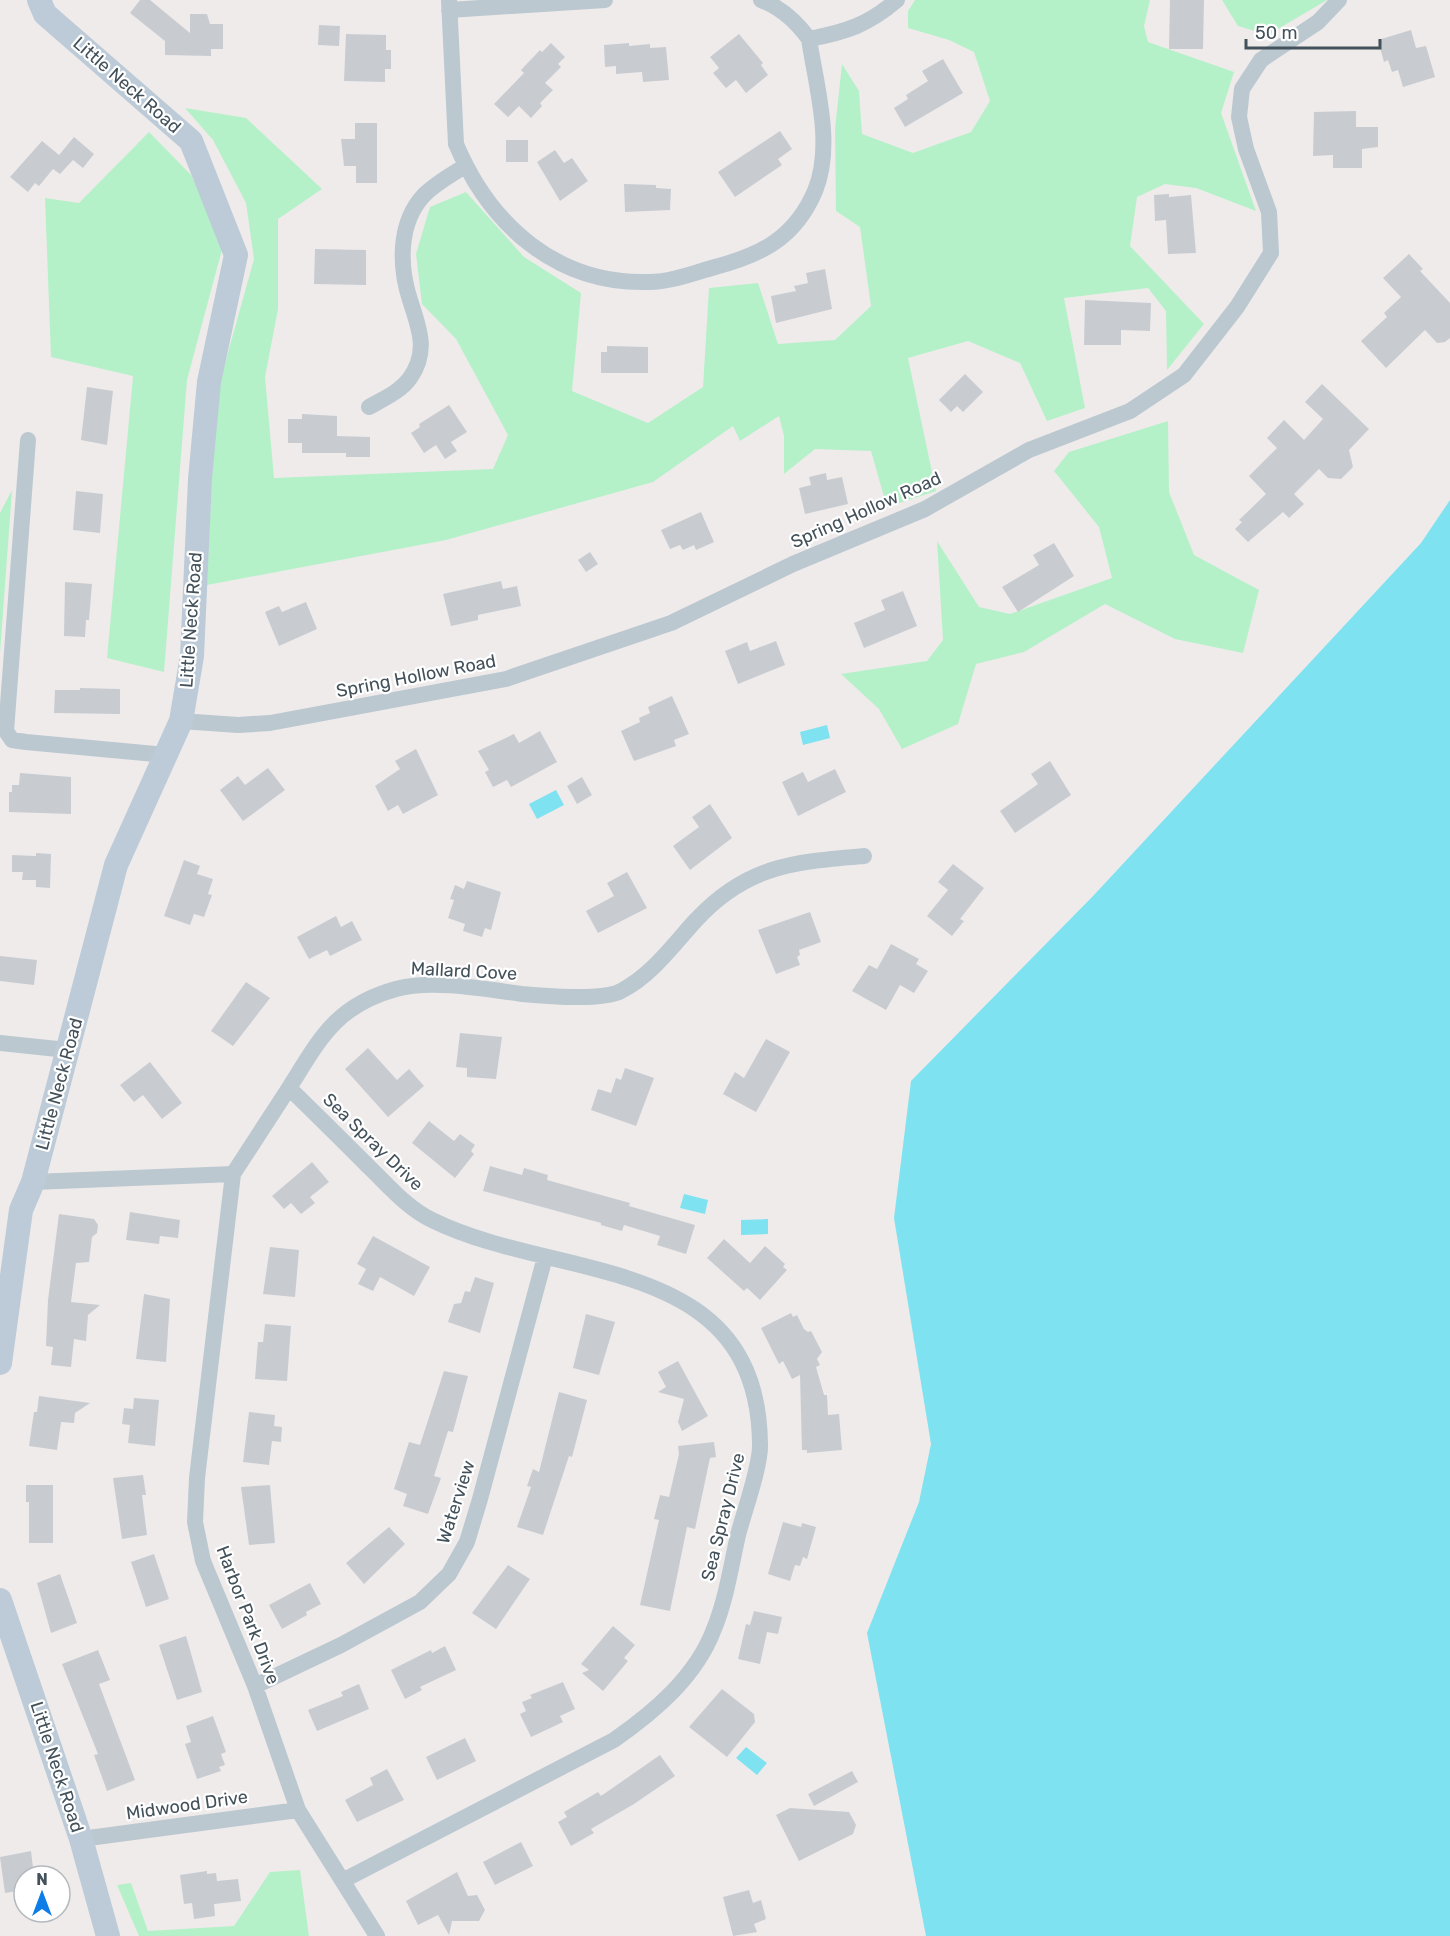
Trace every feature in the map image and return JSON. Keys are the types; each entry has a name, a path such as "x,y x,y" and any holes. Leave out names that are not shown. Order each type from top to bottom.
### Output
{"street":[{"name":"Little Neck Road","path":"0,1363 21,1210 33,1182 116,865 181,721 192,656 200,479 208,382 236,255 191,141 45,14 39,0"},
{"path":"605,0 449,5 456,144 465,166 485,198 516,234 544,256 580,272 616,281 651,282 748,258 780,240 802,215 815,190 821,160 822,128 809,39 797,22 774,5 761,0"},
{"path":"809,39 853,28 878,17 897,0"},
{"name":"Spring Hollow Road","path":"181,721 238,725 270,723 506,679 596,650 671,623 793,564 925,509 1029,450 1130,411 1184,375 1237,308 1271,253 1269,212 1246,148 1239,117 1242,89 1261,60 1318,22 1339,0"},
{"path":"369,407 401,388 410,379 422,351 422,333 401,263 408,223 422,197 436,184 465,166"},
{"path":"28,441 6,731 12,740 166,755"},
{"name":"Mallard Cove","path":"233,1174 289,1088 308,1054 334,1023 358,1003 398,988 437,986 561,998 620,993 664,957 697,919 729,890 764,871 798,861 864,856"},
{"path":"0,1043 68,1050"},
{"name":"Sea Spray Drive","path":"289,1088 406,1203 432,1220 545,1257 657,1287 693,1306 719,1330 740,1359 755,1394 761,1447 714,1630 687,1677 651,1714 614,1740 344,1880"},
{"path":"33,1182 233,1174"},
{"name":"Harbor Park Drive","path":"233,1174 196,1478 195,1522 203,1561 255,1686 298,1809 377,1936"},
{"name":"Waterview","path":"255,1686 341,1645 420,1602 449,1574 466,1542 480,1499 545,1257"},
{"name":"Little Neck Road","path":"0,1600 81,1839 108,1936"},
{"name":"Midwood Drive","path":"81,1839 298,1809"}],"green space":[{"path":"915,0 1150,0 1144,26 1148,42 1234,72 1221,113 1256,211 1196,188 1165,184 1137,197 1130,246 1204,324 1167,370 1166,311 1148,288 1064,298 1085,408 1047,421 1020,363 968,341 908,358 936,491 887,507 871,451 815,449 784,474 784,436 779,416 740,441 733,426 653,482 446,540 207,585 215,399 254,259 246,203 213,140 185,108 246,118 322,189 278,219 278,309 265,377 274,478 493,469 508,435 456,339 422,304 416,254 430,207 466,192 524,257 581,293 572,391 648,423 703,387 709,288 758,283 778,344 835,340 871,306 860,227 836,211 835,129 842,64 859,91 862,134 913,153 971,132 990,101 974,52 949,40 908,28 908,11"},
{"path":"1222,0 1327,0 1268,35 1238,26"},
{"path":"149,132 191,175 223,246 187,380 164,672 107,658 133,376 51,357 45,198 79,203"},
{"path":"1168,421 1169,492 1194,555 1259,590 1243,653 1175,639 1105,604 1024,652 976,664 958,724 902,749 879,709 841,674 927,661 943,640 937,541 979,607 1010,614 1112,578 1099,527 1054,471 1069,452"},
{"path":"12,490 0,653 0,513"},
{"path":"300,1870 309,1936 139,1936 117,1885 131,1883 148,1931 234,1926 270,1872"}],"water":[{"path":"1450,500 1450,1936 926,1936 867,1633 919,1502 931,1444 894,1218 911,1081 1094,895 1421,543"},
{"path":"827,725 830,738 803,745 800,732"},
{"path":"556,790 564,805 537,819 529,804"},
{"path":"684,1194 708,1200 705,1214 680,1208"},
{"path":"768,1219 768,1234 741,1235 741,1220"},
{"path":"746,1747 767,1763 757,1775 736,1758"}],"building":[{"path":"140,0 150,0 190,33 190,14 207,14 210,24 223,24 223,49 211,49 211,56 165,55 165,41 130,13"},
{"path":"1170,0 1204,0 1203,49 1169,49"},
{"path":"319,25 340,26 339,46 318,45"},
{"path":"1411,30 1416,48 1426,46 1435,77 1403,87 1398,70 1392,72 1388,60 1384,62 1378,40"},
{"path":"346,34 386,35 386,50 391,50 391,69 385,69 385,82 344,81"},
{"path":"739,34 763,63 761,65 768,75 746,93 736,80 726,88 713,73 719,68 710,57"},
{"path":"551,43 565,57 558,64 561,67 545,83 553,90 540,103 542,106 531,118 519,106 508,117 494,104 524,73 521,70 540,50 542,52"},
{"path":"629,43 629,46 650,44 650,48 666,47 669,80 643,82 642,72 616,74 616,66 605,67 604,45"},
{"path":"943,59 963,93 905,127 894,108 908,99 906,95 928,81 922,71"},
{"path":"1356,111 1356,127 1378,127 1378,147 1362,149 1362,168 1333,168 1333,155 1313,156 1314,112"},
{"path":"355,123 377,123 377,183 356,183 356,166 344,166 341,139 355,139"},
{"path":"780,131 792,149 778,159 782,165 735,197 718,172"},
{"path":"74,137 94,154 83,168 73,160 60,174 53,169 39,186 35,183 28,192 10,177 42,141 59,155"},
{"path":"506,140 528,140 528,162 506,162"},
{"path":"555,150 564,163 572,158 588,181 560,201 537,162"},
{"path":"624,184 656,185 656,188 671,189 670,210 625,212"},
{"path":"1169,194 1169,197 1191,195 1196,253 1168,254 1166,220 1155,221 1154,195"},
{"path":"315,249 366,250 366,285 314,284"},
{"path":"1409,254 1423,269 1420,271 1450,303 1450,338 1445,342 1437,343 1425,330 1386,368 1361,341 1387,317 1384,313 1401,297 1383,278"},
{"path":"825,269 832,309 776,323 771,296 796,291 794,286 808,283 806,273"},
{"path":"1085,300 1151,303 1150,331 1121,330 1121,345 1084,345"},
{"path":"607,346 648,347 648,373 601,373 601,352 607,352"},
{"path":"965,374 983,392 963,412 957,406 951,412 939,400"},
{"path":"1322,384 1369,429 1349,450 1353,467 1341,479 1328,478 1319,469 1294,494 1304,504 1289,518 1283,512 1248,542 1235,529 1242,522 1239,520 1266,494 1249,476 1277,448 1267,438 1284,420 1304,440 1323,419 1305,402"},
{"path":"87,387 113,391 107,445 81,440"},
{"path":"449,405 467,432 451,442 457,451 445,459 436,445 424,453 411,433 420,427 419,424"},
{"path":"302,414 337,416 337,436 370,437 370,457 346,457 346,453 302,453 302,443 288,443 288,419 302,419"},
{"path":"826,473 827,480 842,477 848,504 805,514 799,488 811,485 809,477"},
{"path":"76,491 103,494 100,533 73,530"},
{"path":"701,512 714,542 696,550 694,545 683,550 680,545 670,549 661,530"},
{"path":"1054,543 1074,576 1018,612 1002,587 1039,565 1033,555"},
{"path":"590,552 598,564 586,572 578,560"},
{"path":"501,581 503,589 517,586 521,606 478,615 478,620 451,626 443,594"},
{"path":"65,582 92,584 85,637 64,636"},
{"path":"903,591 917,626 864,648 854,623 885,610 881,600"},
{"path":"306,602 317,629 279,646 265,612 279,606 282,612"},
{"path":"776,641 785,665 738,684 725,651 747,642 750,651"},
{"path":"80,688 120,689 120,714 54,713 55,690 80,690"},
{"path":"672,696 689,734 674,740 676,746 634,761 621,731 640,722 639,718 650,713 648,707"},
{"path":"540,731 557,762 511,787 507,780 493,787 485,772 489,770 478,751 514,734 519,743"},
{"path":"416,749 438,795 403,814 398,805 388,811 375,786 400,769 395,761"},
{"path":"1050,761 1071,795 1015,833 1000,811 1038,784 1031,774"},
{"path":"268,768 285,790 243,821 220,790 238,776 245,785"},
{"path":"835,769 846,792 798,816 782,782 803,772 808,782"},
{"path":"20,773 71,777 71,814 9,812 9,792 12,792 12,785 19,785"},
{"path":"582,777 592,795 577,804 567,786"},
{"path":"710,804 732,838 690,870 673,846 699,827 692,817"},
{"path":"36,853 51,854 50,888 36,887 36,880 22,880 23,872 12,872 12,855 36,856"},
{"path":"184,860 200,866 197,874 213,879 208,894 212,895 204,917 194,914 190,925 164,916"},
{"path":"953,864 984,888 960,919 964,921 952,936 927,916 948,890 938,882"},
{"path":"627,872 647,908 598,933 586,911 614,896 607,883"},
{"path":"467,881 501,892 491,930 485,928 482,937 463,931 465,924 448,918 454,900 450,899 455,885 464,889"},
{"path":"810,912 821,942 799,950 800,955 797,957 800,965 776,974 758,930"},
{"path":"336,916 341,927 352,921 362,940 330,956 327,950 309,959 297,937"},
{"path":"891,944 919,959 916,964 928,971 914,993 900,985 886,1010 852,991 869,965 877,969"},
{"path":"0,956 37,960 34,985 0,981"},
{"path":"246,982 270,998 233,1046 211,1031"},
{"path":"460,1033 502,1037 496,1079 467,1077 467,1068 456,1067"},
{"path":"766,1039 790,1052 756,1112 723,1094 735,1072 744,1078"},
{"path":"368,1048 397,1080 409,1069 424,1086 388,1117 345,1069"},
{"path":"150,1062 182,1103 162,1119 143,1095 134,1102 120,1085"},
{"path":"625,1068 654,1078 636,1126 591,1110 598,1089 611,1093 616,1078 621,1080"},
{"path":"429,1121 454,1141 460,1134 475,1145 471,1151 474,1154 455,1178 412,1143"},
{"path":"312,1162 329,1182 310,1197 315,1203 301,1214 291,1203 284,1209 272,1196"},
{"path":"490,1166 522,1175 524,1168 548,1175 547,1180 630,1203 629,1206 695,1225 686,1254 657,1245 660,1236 624,1225 622,1231 601,1225 601,1223 483,1191"},
{"path":"130,1212 180,1220 178,1238 160,1236 159,1244 126,1240"},
{"path":"59,1214 94,1219 98,1225 97,1233 92,1237 89,1262 76,1263 71,1302 100,1305 88,1315 86,1341 74,1339 71,1367 51,1365 53,1347 46,1346 48,1300"},
{"path":"373,1236 430,1267 414,1296 380,1277 373,1291 358,1284 366,1269 357,1264"},
{"path":"724,1239 750,1263 765,1246 785,1264 783,1267 787,1270 760,1300 747,1288 744,1291 707,1258"},
{"path":"270,1247 299,1250 295,1297 263,1294"},
{"path":"475,1277 494,1283 480,1333 448,1322 454,1304 461,1303 465,1291 470,1292"},
{"path":"144,1294 170,1299 166,1362 136,1359"},
{"path":"791,1313 793,1317 797,1315 804,1329 811,1331 822,1352 817,1359 820,1365 816,1367 824,1395 827,1395 828,1415 839,1414 842,1450 807,1453 807,1450 802,1450 800,1375 792,1379 783,1361 779,1364 761,1328"},
{"path":"586,1314 615,1322 599,1375 573,1368"},
{"path":"265,1324 291,1326 287,1381 255,1379 258,1342 263,1342"},
{"path":"678,1361 708,1416 682,1431 678,1422 684,1399 658,1392 666,1387 658,1372"},
{"path":"444,1371 468,1376 453,1432 448,1431 434,1476 441,1478 428,1514 403,1506 407,1494 394,1489 409,1442 420,1445"},
{"path":"559,1392 587,1400 572,1457 569,1456 543,1535 517,1527 531,1487 527,1486 533,1469 539,1472"},
{"path":"39,1396 90,1403 75,1413 74,1423 61,1422 57,1450 29,1446"},
{"path":"134,1398 159,1400 155,1446 128,1443 130,1425 122,1424 124,1408 133,1409"},
{"path":"249,1412 275,1415 274,1426 282,1427 281,1442 272,1441 269,1465 243,1462"},
{"path":"714,1442 716,1457 710,1458 695,1529 687,1527 670,1611 640,1605 659,1520 654,1519 660,1495 669,1497 679,1454 678,1446"},
{"path":"143,1475 146,1495 142,1495 147,1535 122,1539 113,1478"},
{"path":"26,1485 53,1485 53,1543 29,1543 29,1502 26,1502"},
{"path":"270,1485 275,1543 249,1545 241,1487"},
{"path":"783,1522 801,1527 802,1523 816,1527 807,1559 803,1557 800,1566 795,1565 790,1581 768,1574"},
{"path":"389,1527 405,1544 364,1584 346,1563"},
{"path":"154,1554 169,1599 146,1607 131,1562"},
{"path":"508,1565 530,1579 496,1629 472,1613"},
{"path":"60,1574 77,1623 51,1633 37,1583"},
{"path":"310,1583 321,1604 282,1629 269,1605"},
{"path":"754,1611 782,1617 778,1634 767,1632 760,1664 738,1659 746,1624 750,1625"},
{"path":"613,1626 635,1645 624,1658 628,1661 603,1691 582,1673 589,1670 581,1664"},
{"path":"186,1636 202,1692 177,1700 159,1645"},
{"path":"445,1646 456,1670 420,1687 422,1690 405,1699 391,1670 431,1650 432,1653"},
{"path":"98,1650 110,1680 99,1684 135,1780 107,1791 94,1755 98,1754 62,1664"},
{"path":"563,1682 575,1709 560,1716 563,1722 531,1737 520,1714 526,1711 522,1702 532,1698 530,1695"},
{"path":"359,1684 369,1709 317,1731 308,1710 343,1696 341,1692"},
{"path":"722,1689 754,1714 755,1722 727,1757 689,1727"},
{"path":"213,1716 226,1752 221,1754 225,1765 219,1767 221,1771 197,1779 185,1744 191,1742 186,1726"},
{"path":"465,1738 476,1761 437,1780 426,1757"},
{"path":"660,1755 675,1776 634,1804 591,1829 594,1833 571,1846 558,1822 567,1817 564,1812 598,1792 601,1796"},
{"path":"387,1769 404,1800 357,1822 345,1800 373,1785 370,1778"},
{"path":"852,1771 858,1782 814,1806 808,1794"},
{"path":"790,1808 849,1812 856,1825 853,1834 799,1861 776,1815"},
{"path":"521,1842 533,1866 495,1885 483,1862"},
{"path":"31,1851 33,1864 12,1864 12,1892 5,1893 0,1857"},
{"path":"207,1871 207,1874 216,1873 217,1881 238,1879 241,1901 214,1904 215,1916 194,1919 192,1903 184,1904 180,1875"},
{"path":"457,1872 468,1896 477,1895 485,1910 479,1921 452,1921 449,1935 438,1915 418,1925 406,1901"},
{"path":"749,1890 753,1903 761,1900 766,1919 754,1924 757,1932 733,1936 723,1897"}]}
